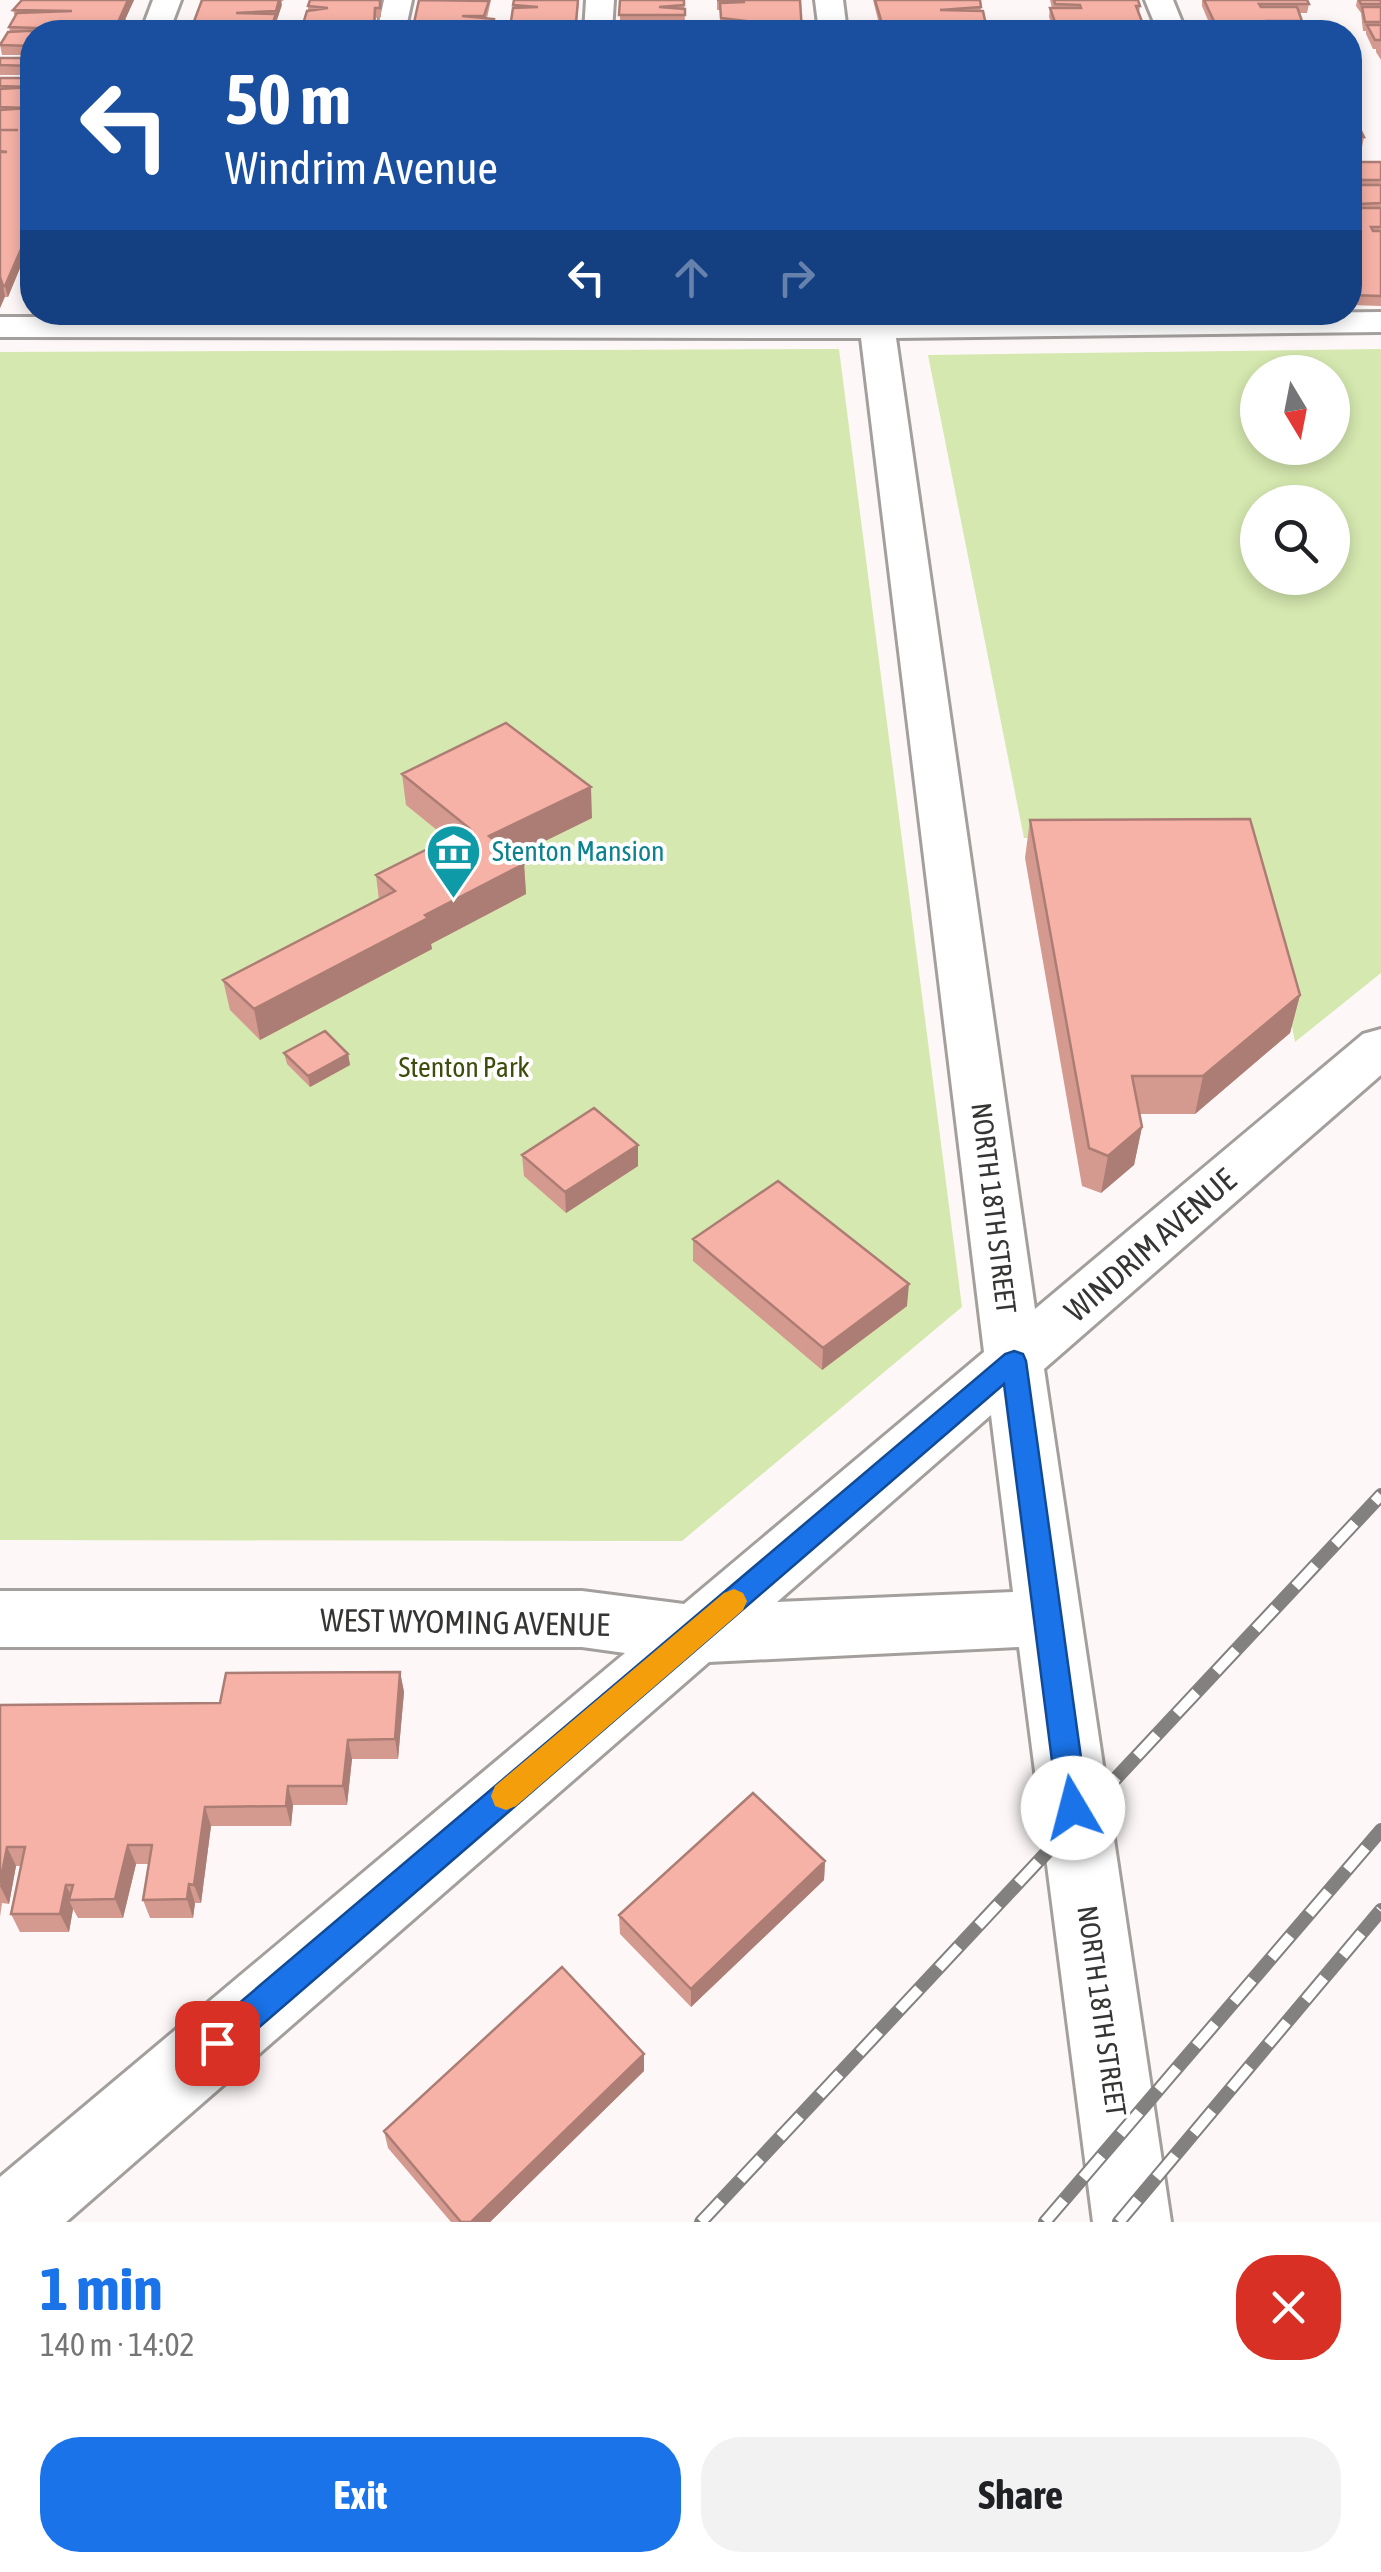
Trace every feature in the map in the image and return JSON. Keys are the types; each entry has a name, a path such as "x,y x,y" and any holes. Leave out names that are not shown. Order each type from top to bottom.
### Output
{"street":[{"name":"NORTH 18TH STREET","path":"878,325 1132,2222"},
{"name":"WINDRIM AVENUE","path":"8,2222 1381,1048"},
{"name":"WEST WYOMING AVENUE","path":"0,1618 582,1619 695,1634 1048,1618"}],"green space":[{"name":"Stenton Park","path":"839,349 962,1307 682,1541 0,1540 0,352"},
{"path":"1381,349 1381,973 1295,1042 1255,836 1024,838 928,355"}],"building":[{"path":"22,0 128,0 119,20 20,20 20,27 9,27 17,13 72,11 13,10"},
{"path":"202,0 279,0 276,11 236,13 276,14 274,20 194,20"},
{"path":"310,0 380,0 374,20 304,20 307,11 328,8 308,6"},
{"path":"419,0 489,1 484,16 462,16 494,19 494,20 415,20"},
{"path":"514,0 578,0 576,20 511,20 513,8 538,7 513,5"},
{"path":"620,0 684,0 684,5 659,7 685,9 685,15 619,15"},
{"path":"717,0 800,0 801,20 721,18 720,3 745,2"},
{"path":"875,0 980,0 981,7 940,10 983,11 985,20 881,20"},
{"path":"1054,0 1138,0 1141,20 1054,20 1050,8 1081,8 1055,4"},
{"path":"1204,0 1307,0 1309,4 1259,4 1297,7 1302,20 1213,20"},
{"path":"1359,0 1381,0 1381,4 1361,4"},
{"path":"1362,7 1381,7 1381,22 1365,22"},
{"path":"1367,25 1381,25 1381,40 1375,40"},
{"path":"20,31 20,46 0,45 8,32"},
{"path":"0,58 20,58 20,66 0,65"},
{"path":"0,78 20,78 20,87 0,86"},
{"path":"20,88 20,108 0,107 0,89"},
{"path":"20,109 20,252 5,286 0,277 0,152 7,152 0,151 0,110"},
{"path":"1362,162 1381,162 1381,180 1362,180"},
{"path":"1362,185 1381,185 1381,203 1362,204"},
{"path":"1362,208 1381,208 1381,227 1371,227 1381,231 1381,296 1362,295"},
{"path":"506,723 591,787 489,836 524,864 254,1009 223,980 395,891 376,875 469,828 402,774"},
{"path":"1250,819 1300,995 1203,1076 1132,1076 1142,1127 1108,1156 1089,1148 1030,820"},
{"path":"325,1031 348,1054 308,1076 284,1053"},
{"path":"594,1108 638,1145 565,1192 522,1155"},
{"path":"778,1181 909,1284 823,1348 693,1239"},
{"path":"400,1672 395,1739 348,1740 343,1786 288,1786 286,1806 205,1807 194,1885 189,1884 187,1899 143,1900 152,1845 128,1845 115,1899 69,1900 73,1885 66,1885 60,1914 11,1914 25,1847 7,1847 0,1883 0,1705 220,1703 226,1673"},
{"path":"753,1793 825,1861 691,1989 619,1915"},
{"path":"562,1967 644,2054 471,2222 461,2222 384,2131"}],"railway":[{"path":"701,2222 1381,1495"},
{"path":"1045,2222 1381,1830"},
{"path":"1119,2222 1381,1910"}],"slow traffic":[{"path":"506,1796 734,1601"}],"place":[{"name":"Stenton Mansion","path":"453,900"}],"route":[{"path":"217,2043 1014,1361 1073,1808"}]}
